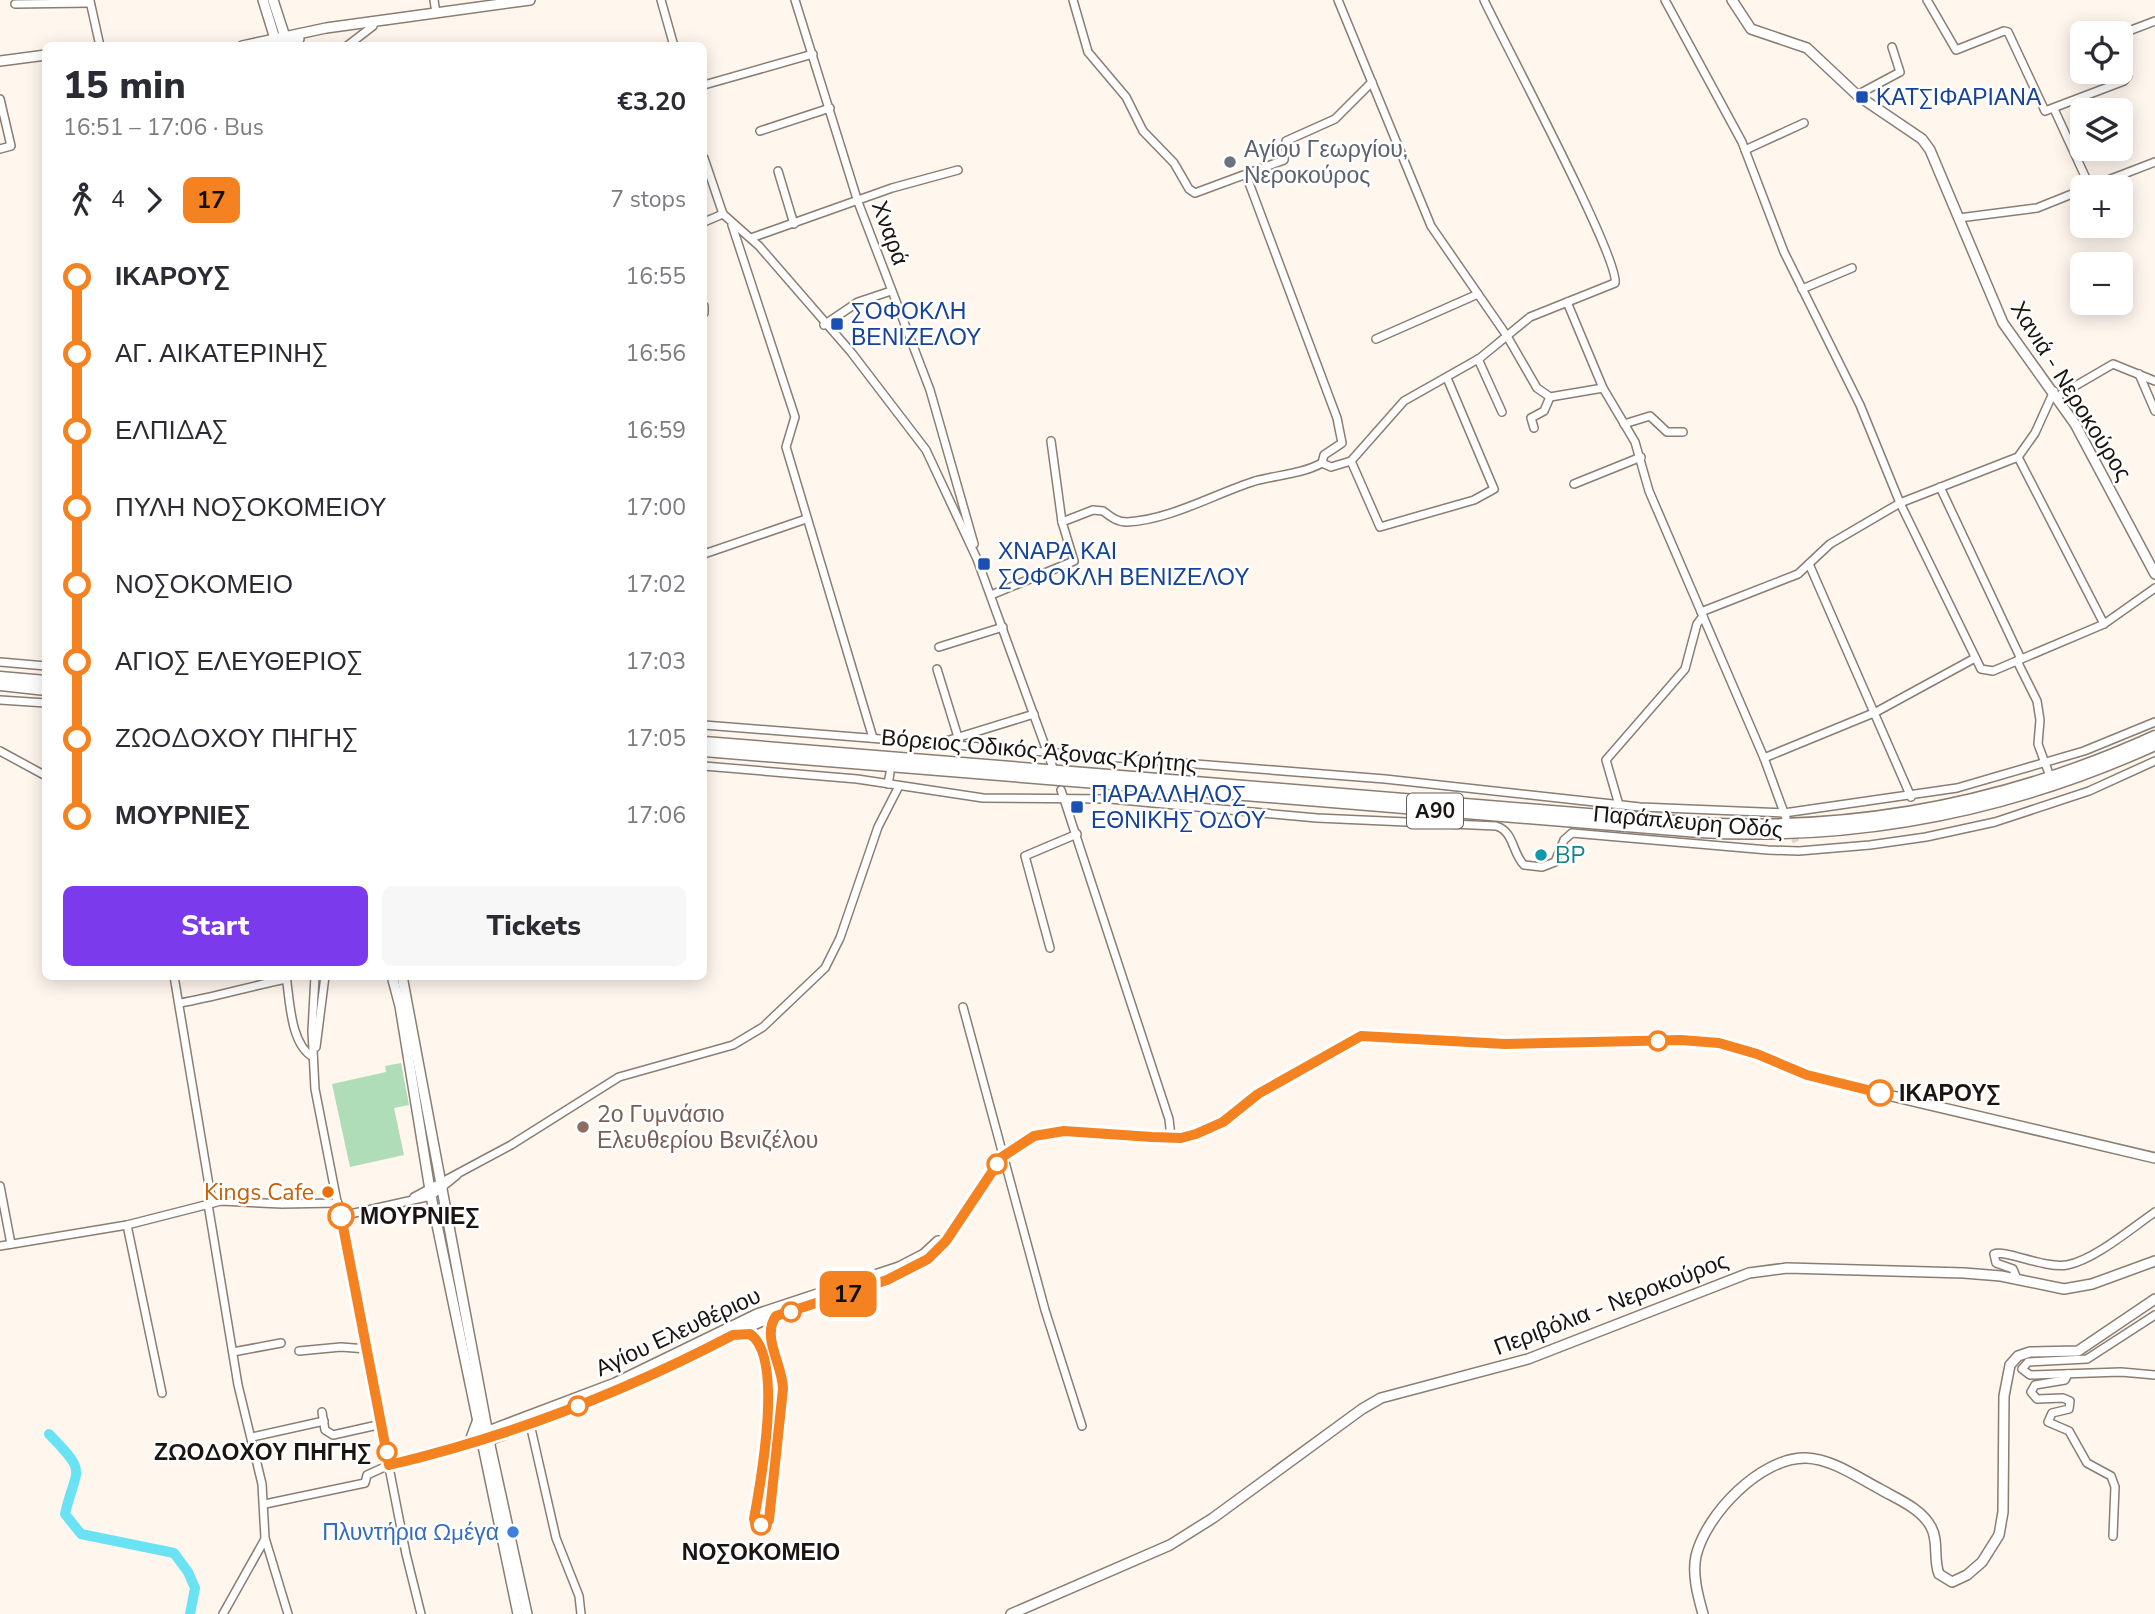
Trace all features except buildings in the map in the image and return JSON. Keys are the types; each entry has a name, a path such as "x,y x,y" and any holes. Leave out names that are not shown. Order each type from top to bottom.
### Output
{"highway":[{"path":"0,677 42,681"},
{"path":"0,685 42,690"},
{"name":"Βόρειος Οδικός Άξονας Κρήτης","path":"707,742 1671,821 1787,825 1852,821 1958,804 2056,776 2155,736"},
{"name":"Βόρειος Οδικός Άξονας Κρήτης","path":"707,751 1576,822 1763,834 1854,830 1905,823 2026,795 2105,767 2155,745"},
{"path":"1500,816 1511,825"},
{"path":"1564,830 1576,822"}],"main road":[{"path":"263,0 288,42 302,35 478,4 523,1"},
{"path":"273,0 274,42"},
{"name":"Χανιά - Νεροκούρος","path":"1732,0 1751,29 1807,48 1857,95 1922,139 1930,150 2003,324 2056,394 2155,574"},
{"path":"275,20 302,35 373,26 393,20"},
{"path":"256,42 275,20"},
{"path":"0,61 42,56"},
{"path":"392,980 400,1006 482,1419 482,1437 518,1614"},
{"path":"402,980 435,1189"},
{"name":"Αγίου Ελευθέριου","path":"482,1437 530,1424 618,1391 760,1322 902,1274 928,1259 960,1220 1002,1157 1020,1143 1051,1131 1171,1137 1196,1134 1223,1122 1258,1094 1361,1036 1505,1044 1681,1040 1730,1045 1820,1079 2155,1158"},
{"name":"Αγίου Ελευθέριου","path":"482,1437 503,1426 615,1383 757,1314 899,1267 923,1254 960,1220"},
{"name":"Περιβόλια - Νεροκούρος","path":"1012,1614 1170,1545 1213,1518 1381,1398 1528,1359 1749,1273 1787,1268 1964,1273 2017,1279 2050,1287 2073,1288 2155,1261"},
{"path":"1703,1614 1695,1563 1702,1538 1718,1514 1752,1479 1767,1468 1790,1459 1809,1458 1831,1464 1906,1503 1931,1527 1939,1574 1952,1582 1967,1576 1992,1551 2002,1527 2004,1396 2006,1374 2010,1365 2015,1358 2030,1352 2078,1351 2155,1299"},
{"path":"482,1419 503,1426"},
{"path":"482,1419 482,1437 527,1614"}],"street":[{"path":"434,0 436,13"},
{"path":"661,0 673,42"},
{"name":"Χναρά","path":"795,0 858,202 930,390 977,559"},
{"path":"1073,0 1084,46 1122,91 1143,131 1174,163 1189,189 1199,192 1284,160 1286,141 1335,119 1372,82"},
{"path":"1338,0 1431,226 1507,336 1537,388 1550,397 1603,388"},
{"path":"1062,522 1093,510 1103,511 1117,521 1155,517 1255,481 1307,470 1322,463 1331,467 1351,461 1404,401 1478,359 1530,317 1615,283 1616,277 1577,185 1484,0"},
{"path":"1665,0 1745,150 1801,289 1860,405 1900,503 1981,670 1988,673 2104,624 2155,588"},
{"path":"1927,0 1956,50 2004,31 2008,32 2042,109 2054,109 2116,84"},
{"path":"15,4 90,1 99,42"},
{"path":"2133,29 2155,21"},
{"path":"352,42 373,26"},
{"path":"1857,95 1900,72 1892,47"},
{"path":"707,84 813,54"},
{"path":"0,99 11,146 0,149"},
{"path":"760,131 830,108"},
{"path":"2054,109 2084,175"},
{"path":"1745,150 1804,123"},
{"path":"2121,175 2155,162"},
{"path":"707,167 723,214 707,221"},
{"path":"751,238 911,182 958,170"},
{"path":"778,171 794,224"},
{"path":"1246,175 1337,418 1342,443 1324,456 1322,463"},
{"path":"1959,218 2037,208 2070,195"},
{"name":"Χναρά","path":"723,214 751,238 837,337 917,436 977,559 1052,765"},
{"path":"732,223 795,416 795,424 785,442 873,738"},
{"path":"1801,289 1853,268"},
{"path":"824,325 858,302 891,290"},
{"path":"1376,339 1478,294"},
{"path":"1567,302 1603,388 1641,457 1649,491 1764,758 1785,816"},
{"path":"1478,359 1502,412"},
{"path":"1619,805 1606,760 1685,668 1702,614 1798,574 1830,544 1900,503 2018,457 2035,433 2056,394 2113,364 2155,381"},
{"path":"2138,374 2155,411"},
{"path":"1351,461 1380,527 1492,492 1494,485 1447,378"},
{"path":"1534,428 1531,418 1544,411 1550,397"},
{"path":"1624,424 1650,416 1667,432 1683,432"},
{"path":"991,595 1074,561 1062,522 1051,441"},
{"path":"1574,484 1641,457"},
{"path":"2018,457 2104,624"},
{"path":"1940,486 2039,709 2038,744 2048,771"},
{"path":"707,553 806,519"},
{"path":"1809,564 1912,797"},
{"path":"939,648 1003,628"},
{"path":"1764,758 1876,712 1975,658"},
{"path":"0,662 42,666"},
{"path":"937,669 958,737"},
{"path":"0,700 42,703"},
{"path":"939,743 1034,714"},
{"name":"Παράπλευρη Οδός","path":"707,725 1385,779 1619,805 1785,816 1957,788 2084,751 2155,722"},
{"path":"890,739 891,749"},
{"path":"0,751 42,774"},
{"name":"Παράπλευρη Οδός","path":"707,766 888,784 983,798 1063,793 1317,818 1496,826 1508,834 1519,861 1533,867 1549,866 1555,862 1567,836 1580,832 1799,851 1955,832 2058,802 2155,761"},
{"path":"888,784 890,773"},
{"path":"341,1216 414,1198 435,1189 619,1077 733,1045 763,1027 825,968 840,938 875,836 899,786"},
{"path":"1063,793 1170,1119 1171,1137"},
{"path":"2056,794 2058,802"},
{"path":"1050,948 1025,856 1077,834"},
{"path":"1796,842 1799,851"},
{"path":"175,980 233,1352 265,1504 265,1538 288,1614"},
{"path":"180,1003 217,997 276,980"},
{"path":"286,980 296,1033 301,1046 313,1057"},
{"path":"315,980 313,1057 316,1089 389,1465 421,1614"},
{"path":"313,1057 324,980"},
{"path":"963,1007 988,1091 1002,1157 1063,1370 1082,1426"},
{"path":"0,1186 11,1244"},
{"path":"0,1246 127,1225 210,1203 338,1203"},
{"path":"2017,1279 2013,1269 1996,1263 1994,1254 2006,1252 2039,1265 2073,1263 2155,1213"},
{"path":"127,1225 162,1393"},
{"path":"2155,1315 2087,1359 2028,1362 2022,1369 2030,1375 2121,1372 2155,1375"},
{"path":"233,1352 281,1343"},
{"path":"299,1352 341,1346 367,1349"},
{"path":"2068,1374 2066,1380 2035,1385 2031,1392 2037,1399 2063,1398 2070,1401 2069,1409 2052,1413 2048,1422 2069,1431 2087,1463 2111,1476 2115,1487 2113,1536"},
{"path":"322,1412 325,1430 333,1435 382,1424"},
{"path":"252,1437 324,1421"},
{"path":"530,1424 556,1538 579,1596 580,1614"},
{"path":"265,1504 365,1483 367,1475 389,1465 463,1445 482,1437"},
{"path":"223,1614 265,1538"}],"green space":[{"path":"401,1063 409,1105 394,1108 404,1155 350,1167 332,1084 386,1072 385,1066"},
{"path":"776,1371 780,1385 774,1450 769,1456 766,1450 771,1374"}],"waterway":[{"path":"49,1434 75,1465 75,1478 65,1514 81,1534 174,1553 188,1572 195,1588 190,1614"}],"tunnel":[{"path":"1790,829 1796,842"}],"bus line":[{"name":"17","path":"341,1216 389,1465 427,1457 463,1445 482,1443 618,1391 733,1335 750,1334 758,1342 769,1381 754,1519 756,1525 764,1525 769,1520 783,1389 782,1371 770,1335 770,1327 776,1316 869,1287 902,1274 928,1259 946,1241 1002,1157 1013,1147 1034,1136 1051,1131 1181,1138 1196,1134 1223,1122 1258,1094 1361,1036 1505,1044 1681,1040 1719,1043 1757,1054 1807,1075 1880,1093"}],"place":[{"name":"ΚΑΤΣΙΦΑΡΙΑΝΑ","path":"1862,97"},
{"name":"Αγίου Γεωργίου, Νεροκούρος","path":"1230,162"},
{"name":"ΣΟΦΟΚΛΗ ΒΕΝΙΖΕΛΟΥ","path":"837,324"},
{"name":"ΧΝΑΡΑ ΚΑΙ ΣΟΦΟΚΛΗ ΒΕΝΙΖΕΛΟΥ","path":"984,564"},
{"name":"ΠΑΡΑΛΛΗΛΟΣ ΕΘΝΙΚΗΣ ΟΔΟΥ","path":"1077,807"},
{"name":"BP","path":"1541,855"},
{"name":"ΙΚΑΡΟΥΣ","path":"1880,1093"},
{"name":"2ο Γυμνάσιο Ελευθερίου Βενιζέλου","path":"583,1127"},
{"name":"Kings Cafe","path":"328,1192"},
{"name":"ΜΟΥΡΝΙΕΣ","path":"341,1216"},
{"name":"ΖΩΟΔΟΧΟΥ ΠΗΓΗΣ","path":"387,1452"},
{"name":"ΝΟΣΟΚΟΜΕΙΟ","path":"761,1525"},
{"name":"Πλυντήρια Ωμέγα","path":"513,1532"}]}
